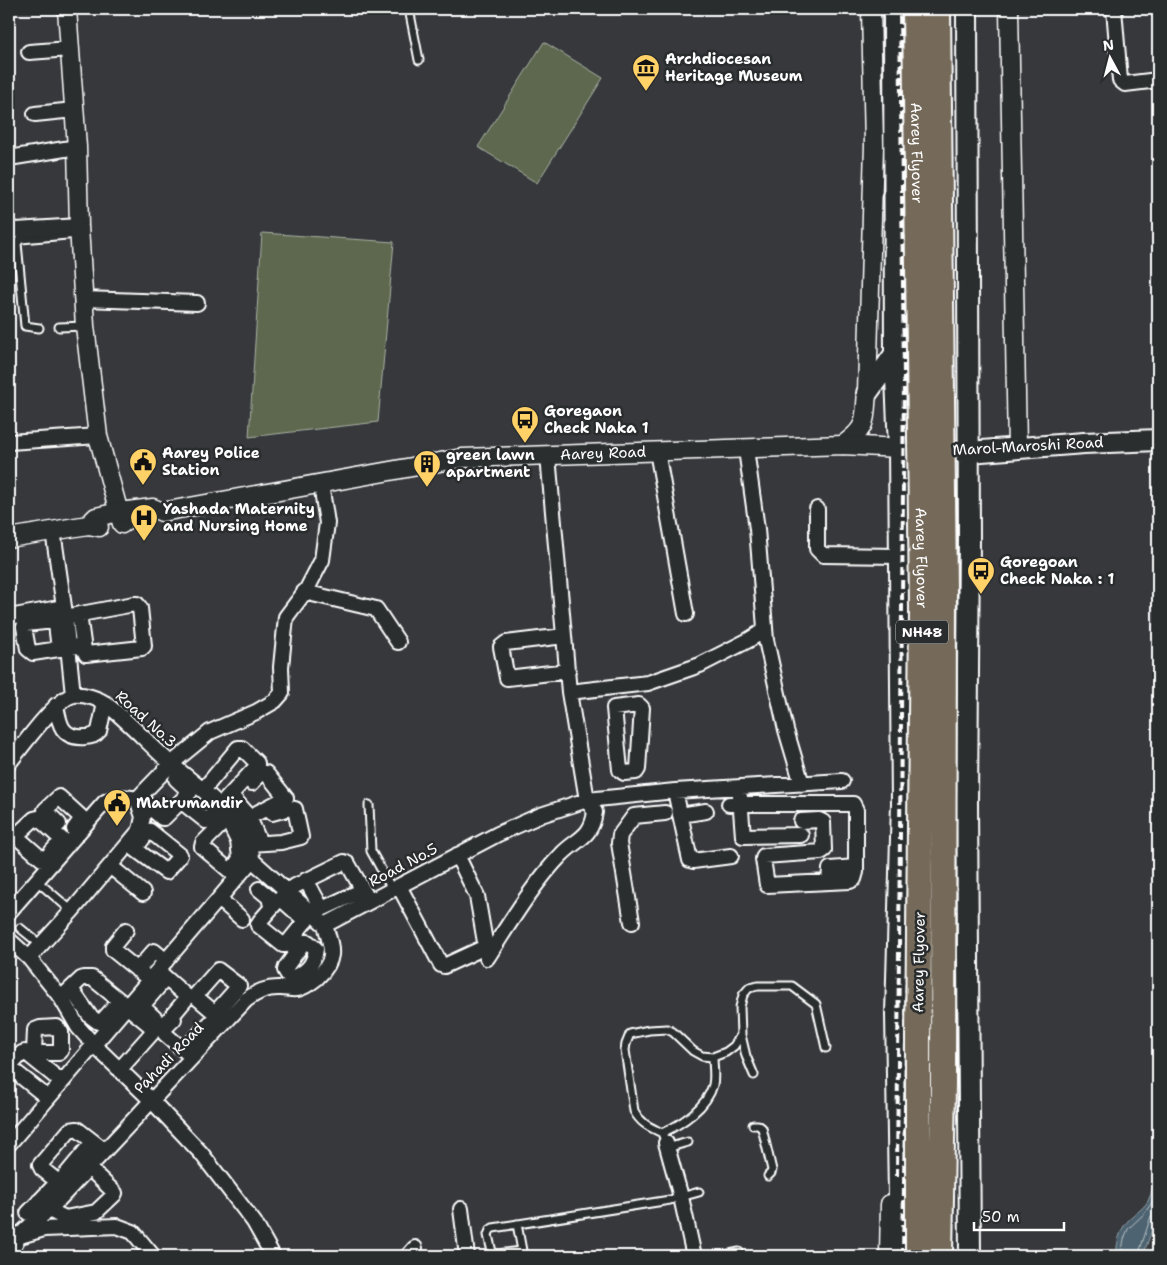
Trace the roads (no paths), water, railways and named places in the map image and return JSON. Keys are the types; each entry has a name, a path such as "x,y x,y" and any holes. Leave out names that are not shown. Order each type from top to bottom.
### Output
{"highway":[{"name":"Aarey Flyover","path":"915,9 922,609 918,1256"},
{"name":"Aarey Flyover","path":"938,9 944,589 943,1064 940,1256"}],"main road":[{"path":"894,9 895,354 899,448 902,803 896,1014 900,1256"},
{"path":"967,9 969,452 967,803 970,1256"},
{"path":"867,393 895,354"},
{"name":"Marol-Maroshi Road","path":"899,448 969,452 1158,440"},
{"path":"902,803 967,803"}],"street":[{"path":"67,9 77,146 79,230 85,326 98,436 120,518"},
{"path":"843,445 855,437 863,427 867,393 874,145 871,9"},
{"path":"1009,9 1017,448"},
{"path":"1114,9 1120,80 1126,84 1158,80"},
{"path":"28,52 70,49"},
{"path":"35,114 74,110"},
{"path":"9,158 77,146"},
{"path":"9,228 16,230 79,230"},
{"path":"84,299 197,303"},
{"path":"9,442 98,436"},
{"name":"Aarey Road","path":"9,538 88,525 96,516 120,518 153,508 162,512 462,458 843,445 899,448"},
{"path":"746,449 757,529 766,640 786,730 801,784 800,804 803,853"},
{"path":"657,451 686,614"},
{"path":"487,958 528,896 561,855 593,826 595,812 587,800 564,671 548,456"},
{"path":"29,958 114,869 143,832 141,803 171,764 210,732 256,712 275,701 282,693 281,666 286,617 304,592 322,560 327,523 321,484"},
{"path":"817,509 817,549 823,555 900,556"},
{"path":"53,530 64,612 63,703 59,724 68,735 75,738 92,736 99,731 104,708"},
{"path":"304,592 376,609 398,642"},
{"path":"9,617 34,617 64,612 79,614 137,604 140,608 144,646 142,648 89,654 84,652 79,614"},
{"path":"34,617 56,622 64,648"},
{"path":"34,617 24,627 30,651 36,652 83,646"},
{"path":"569,692 648,683 700,665 765,630"},
{"path":"560,636 506,643 501,647 507,678 564,671"},
{"path":"617,687 618,707"},
{"name":"Road No.3","path":"63,703 90,697 171,764"},
{"path":"9,763 63,703"},
{"path":"624,773 636,772 638,769 642,708 640,705 614,708 620,770 624,773 634,816"},
{"path":"171,764 229,812 252,852 252,860 273,893 313,914 325,925"},
{"path":"9,940 98,1022 127,1006 157,978 219,899 234,874 240,860 240,851 229,812 171,776 141,803"},
{"name":"Road No.5","path":"325,925 366,896 395,888 498,834 541,815 587,800 739,786 842,781"},
{"path":"734,804 850,804 855,806 856,868 854,879 850,881 766,885 764,856 824,850 824,824 819,820 801,828 743,836 734,804 739,786"},
{"path":"60,787 91,812"},
{"path":"675,791 672,814 690,860 694,862 731,856"},
{"path":"9,912 37,881 53,857 91,812 110,799 128,796 162,818 229,812"},
{"path":"187,806 206,821 229,812"},
{"path":"634,816 706,811"},
{"path":"229,812 203,843 202,847 234,874"},
{"path":"632,922 619,844 620,835 634,816"},
{"path":"53,857 42,859 18,838 19,833 34,819 38,818 69,839"},
{"path":"131,848 164,872 179,857 179,854 151,831 143,832"},
{"path":"131,848 158,876"},
{"path":"395,888 441,965 444,966 483,948 485,942 477,896 457,856"},
{"path":"234,874 252,860"},
{"path":"346,862 366,896 313,914 288,944 284,946 260,927 260,921 273,893 346,862"},
{"path":"114,869 143,893"},
{"path":"306,880 313,914"},
{"path":"219,899 242,919"},
{"name":"Pahadi Road","path":"14,1234 48,1208 63,1190 91,1170 99,1146 151,1100 188,1054 240,996 265,989 281,988 290,984 299,988 314,980 326,969 332,958 332,947 325,925"},
{"path":"126,930 112,948 113,950 137,970 157,978"},
{"path":"137,970 154,951 157,978"},
{"path":"226,1012 214,1013 196,998 196,995 219,969 238,985 240,996"},
{"path":"66,994 81,979 89,978 151,1026 152,1033 122,1066"},
{"path":"66,994 78,1027 94,1045 122,1066"},
{"path":"188,1054 164,1031 188,1003 193,1002 216,1024"},
{"path":"127,1006 111,1033 107,1048 151,1100 201,1153 254,1222 273,1256"},
{"path":"61,1040 90,1016"},
{"path":"9,1144 58,1079 94,1045 111,1033"},
{"path":"45,1095 13,1070 12,1064 25,1052 58,1079"},
{"path":"889,1256 891,1098 898,1081"},
{"path":"72,1129 77,1129 99,1146 63,1190 40,1168 41,1163 72,1129"},
{"path":"665,1141 681,1197 694,1256"},
{"path":"28,1213 48,1208 68,1218 96,1212 114,1195 114,1191 91,1170"},
{"path":"461,1209 467,1256"},
{"path":"12,1256 14,1234 44,1230 117,1226 133,1232 153,1256"}],"lane":[{"path":"409,9 419,60"},
{"path":"39,328 25,326 17,243 21,239 79,230"},
{"path":"59,327 85,326"},
{"path":"370,805 372,851 395,888"},
{"path":"37,881 72,911"},
{"path":"20,928 42,946"},
{"path":"754,1075 746,1056 741,1035 740,1008 743,995 749,988 758,986 792,986 816,1004 826,1048"},
{"path":"688,1142 665,1141 639,1120 634,1111 625,1050 630,1034 667,1029 673,1032 693,1051 702,1056 712,1057 726,1052 734,1046 741,1035"},
{"path":"665,1141 677,1126 695,1113 713,1086 712,1057"},
{"path":"753,1125 758,1125 762,1128 772,1170 768,1176"},
{"path":"517,1224 522,1254 496,1254 491,1250 488,1235 493,1228 517,1224 670,1200 700,1192"},
{"path":"723,1256 739,1252"}],"water":[{"path":"1158,1147 1158,1212 1143,1256 1116,1256 1122,1229 1129,1219 1145,1205 1151,1194"}],"railway":[{"path":"897,1176 904,378 900,9"},
{"path":"903,1256 915,378 911,9"}],"place":[{"name":"Archdiocesan Heritage Museum","path":"646,92"},
{"name":"Goregaon Check Naka 1","path":"525,444"},
{"name":"Aarey Police Station","path":"143,486"},
{"name":"green lawn apartment","path":"427,488"},
{"name":"Yashada Maternity and Nursing Home","path":"144,542"},
{"name":"Goregoan Check Naka : 1","path":"981,595"},
{"name":"Matrumandir","path":"117,827"}]}
